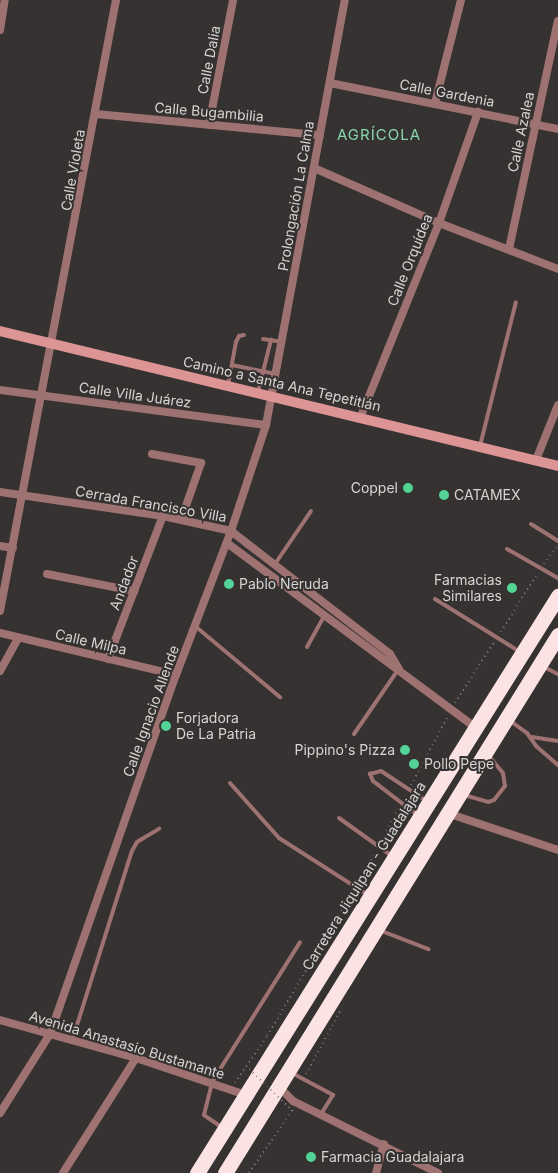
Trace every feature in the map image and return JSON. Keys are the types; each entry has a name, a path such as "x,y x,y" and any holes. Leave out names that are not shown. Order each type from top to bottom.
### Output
{"highway":[{"name":"Carretera Jiquilpan - Guadalajara","path":"197,1173 558,596"},
{"path":"225,1173 558,635"}],"street":[{"path":"0,30 5,0"},
{"name":"Calle Violeta","path":"0,611 44,396 116,0"},
{"name":"Calle Dalia","path":"209,125 233,0"},
{"name":"Prolongación La Calma","path":"272,396 345,0"},
{"path":"435,103 461,0"},
{"name":"Calle Azalea","path":"509,249 558,21"},
{"name":"Calle Gardenia","path":"330,83 558,129"},
{"name":"Calle Orquídea","path":"360,416 439,223 478,112"},
{"name":"Calle Bugambilia","path":"96,114 320,135"},
{"path":"314,168 439,223 558,269"},
{"name":"Camino a Santa Ana Tepetitlán","path":"0,330 360,416 558,466"},
{"name":"Calle Villa Juárez","path":"0,390 266,425"},
{"name":"Calle Ignacio Allende","path":"0,1113 50,1034 176,675 227,543 266,425 272,396"},
{"path":"536,460 558,405"},
{"path":"152,454 201,463 182,520"},
{"name":"Cerrada Francisco Villa","path":"0,492 163,516 231,531 390,654 399,669"},
{"name":"Andador","path":"108,659 163,516"},
{"name":"Cerrada Francisco Villa","path":"227,543 385,663 399,669 476,728"},
{"path":"0,546 12,548"},
{"path":"46,574 134,591"},
{"name":"Calle Milpa","path":"0,633 176,675"},
{"path":"0,671 18,638"},
{"path":"447,813 558,850"},
{"name":"Avenida Anastasio Bustamante","path":"0,1020 136,1058 246,1095"},
{"path":"63,1173 136,1058"},
{"path":"279,1087 293,1101 384,1144 438,1173"},
{"path":"376,1173 384,1144"}],"lane":[{"path":"480,446 516,302"},
{"path":"228,385 236,342 238,336 244,335"},
{"path":"263,339 282,343"},
{"path":"258,393 271,340"},
{"path":"232,365 276,374"},
{"path":"274,564 311,511"},
{"path":"531,524 558,541"},
{"path":"507,549 540,570 558,578"},
{"path":"434,599 522,653"},
{"path":"307,647 324,616"},
{"path":"195,626 280,697"},
{"path":"539,665 558,674"},
{"path":"354,734 399,669"},
{"path":"506,718 532,737 558,741"},
{"path":"532,737 536,746 558,765"},
{"path":"460,793 488,802 494,800 505,786 503,773 485,752"},
{"path":"420,817 373,781 370,774 381,770 429,802"},
{"path":"230,783 279,838 370,896"},
{"path":"339,818 394,857"},
{"path":"72,1041 132,851 142,838 159,829"},
{"path":"376,929 428,949"},
{"path":"225,1129 204,1115 212,1082 300,942"},
{"path":"288,1071 333,1095 321,1114"}],"path":[{"path":"409,789 452,709 540,570 558,546"},
{"path":"231,1089 268,1034 356,888 401,803"},
{"path":"249,1069 293,1111"},
{"path":"249,1173 293,1111 293,1101"}],"place":[{"name":"Coppel","path":"408,488"},
{"name":"CATAMEX","path":"444,495"},
{"name":"Pablo Neruda","path":"229,584"},
{"name":"Farmacias Similares","path":"512,588"},
{"name":"Forjadora De La Patria","path":"166,726"},
{"name":"Pippino's Pizza","path":"405,750"},
{"name":"Pollo Pepe","path":"414,764"},
{"name":"Farmacia Guadalajara","path":"311,1157"}],"district":[{"name":"AGRÍCOLA","path":"379,135"}]}
